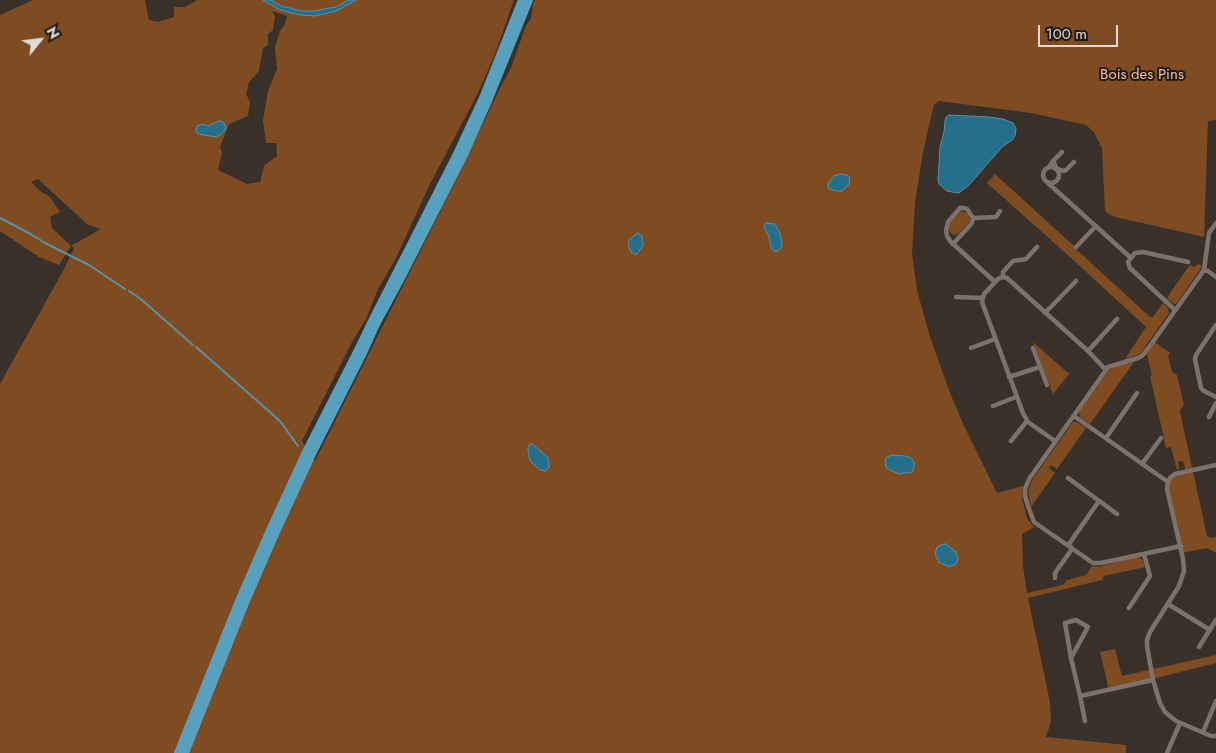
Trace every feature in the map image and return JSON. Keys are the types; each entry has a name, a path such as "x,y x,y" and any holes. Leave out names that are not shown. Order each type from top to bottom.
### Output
{"highway":[{"path":"178,753 239,600 270,530 370,323 457,154 522,0"},
{"path":"185,753 245,603 276,532 376,324 463,156 488,101 529,0"}],"street":[{"path":"1062,152 1044,171 1044,179 1131,258"},
{"path":"1048,183 1054,183 1060,174 1053,161"},
{"path":"1049,167 1061,171 1066,170 1074,162"},
{"path":"973,218 967,210 960,208 948,222 946,235 949,240 995,282"},
{"path":"973,218 996,216 1000,212"},
{"path":"954,244 972,223 973,218"},
{"path":"1180,546 1096,564 1035,522 1031,517 1025,489 1029,480 1109,366 1142,356 1204,270 1210,232 1216,223"},
{"path":"1076,247 1096,226"},
{"path":"1003,277 1003,272 1013,260 1026,259 1037,246"},
{"path":"1175,310 1130,268 1128,262 1135,253 1143,252 1188,262"},
{"path":"1204,270 1216,277"},
{"path":"1055,442 1022,414 982,302 984,294 998,279 1007,278 1088,351 1106,370"},
{"path":"1046,313 1076,281"},
{"path":"956,298 982,298"},
{"path":"1088,351 1117,319"},
{"path":"1216,325 1195,359 1201,388 1216,397"},
{"path":"971,348 995,339"},
{"path":"1033,348 1047,385"},
{"path":"1009,378 1040,367"},
{"path":"1106,438 1137,393"},
{"path":"992,406 1016,397"},
{"path":"1209,417 1216,403"},
{"path":"1074,416 1168,482"},
{"path":"1011,441 1027,420"},
{"path":"1142,464 1161,438"},
{"path":"1216,465 1175,474 1168,482 1184,566 1183,576 1147,640 1147,654 1162,708 1171,718 1216,736"},
{"path":"1068,478 1117,514"},
{"path":"1072,549 1069,544 1099,502"},
{"path":"1055,578 1055,573 1072,549"},
{"path":"1129,608 1150,576 1144,554"},
{"path":"1168,604 1210,630"},
{"path":"1071,658 1088,627 1076,620 1065,623 1071,658 1085,721"},
{"path":"1200,647 1216,620"},
{"path":"1080,696 1153,680"},
{"path":"1203,732 1216,701"},
{"path":"1167,753 1180,722"}],"green space":[{"name":"Bois des Pins","path":"33,0 145,0 149,20 158,22 174,17 174,7 185,7 197,0 514,0 495,54 477,95 430,184 395,260 378,289 366,319 352,342 302,441 315,461 511,68 525,28 531,18 535,0 1216,0 1216,120 1208,121 1204,237 1120,218 1110,215 1105,211 1102,148 1094,132 1086,125 1031,113 939,101 934,105 923,152 915,203 912,254 917,290 930,337 950,393 997,493 1023,486 1022,498 1027,518 1034,527 1022,534 1023,566 1027,593 1063,585 1067,580 1086,575 1092,566 1100,567 1137,557 1143,560 1145,567 1104,576 1102,580 1028,598 1050,702 1051,722 1046,737 1126,745 1126,753 0,753 0,384 74,248 71,246 59,265 39,257 0,231 0,15","holes":["272,11 287,16 275,47 277,69 268,91 263,120 266,143 276,143 277,156 264,166 260,182 247,184 218,170 222,153 220,147 229,124 248,116 250,102 246,94 249,82 259,71 263,48 268,45 268,34 273,30 275,16","38,179 88,225 101,229 71,246 52,228 50,217 60,212 50,197 31,182"]},
{"path":"995,174 1150,317 1153,317 1163,303 1168,308 1169,313 1140,354 1125,359 1146,327 987,183"},
{"path":"961,211 967,213 970,221 958,234 953,235 948,230 949,224"},
{"path":"1198,264 1202,267 1177,303 1172,303 1167,298 1179,280 1190,265 1194,267"},
{"path":"1153,341 1170,353 1168,356 1172,372 1177,375 1184,405 1180,412 1207,536 1211,538 1216,537 1216,553 1207,548 1182,553 1167,489 1170,478 1185,472 1185,468 1183,461 1179,461 1179,469 1177,470 1171,447 1166,448 1147,355 1142,356"},
{"path":"1033,342 1069,374 1053,394"},
{"path":"1134,362 1090,424 1080,417 1080,410 1109,370 1119,365"},
{"path":"1073,422 1077,422 1086,428 1057,469 1051,465 1049,468 1055,473 1031,507 1028,492 1032,480"},
{"path":"1115,649 1122,676 1216,655 1216,663 1109,690 1100,652"}],"water":[{"path":"263,0 271,0 281,6 302,11 314,11 336,7 348,0 356,0 336,11 315,16 301,15 278,9"},
{"path":"949,115 1003,119 1013,123 1016,128 1015,136 1012,140 1002,147 969,185 959,193 947,191 939,184 938,180 940,147 946,117"},
{"path":"219,121 223,122 226,127 217,137 198,134 196,131 197,126 203,124 208,126"},
{"path":"840,174 850,177 849,184 842,191 829,189 828,184 834,176"},
{"path":"766,223 774,224 779,231 782,242 781,248 778,251 774,251 771,248 769,237 764,227"},
{"path":"638,233 642,236 643,246 636,255 631,252 628,244 629,240"},
{"path":"530,444 548,457 549,468 545,471 540,470 530,461 528,447"},
{"path":"891,455 911,458 914,462 912,472 899,474 888,469 885,461"},
{"path":"946,544 956,552 958,559 956,564 949,567 939,562 935,554 937,547"}],"waterway":[{"path":"0,218 89,265 125,289"},
{"path":"129,291 142,300 193,345"},
{"path":"196,347 280,421 298,446"}]}
